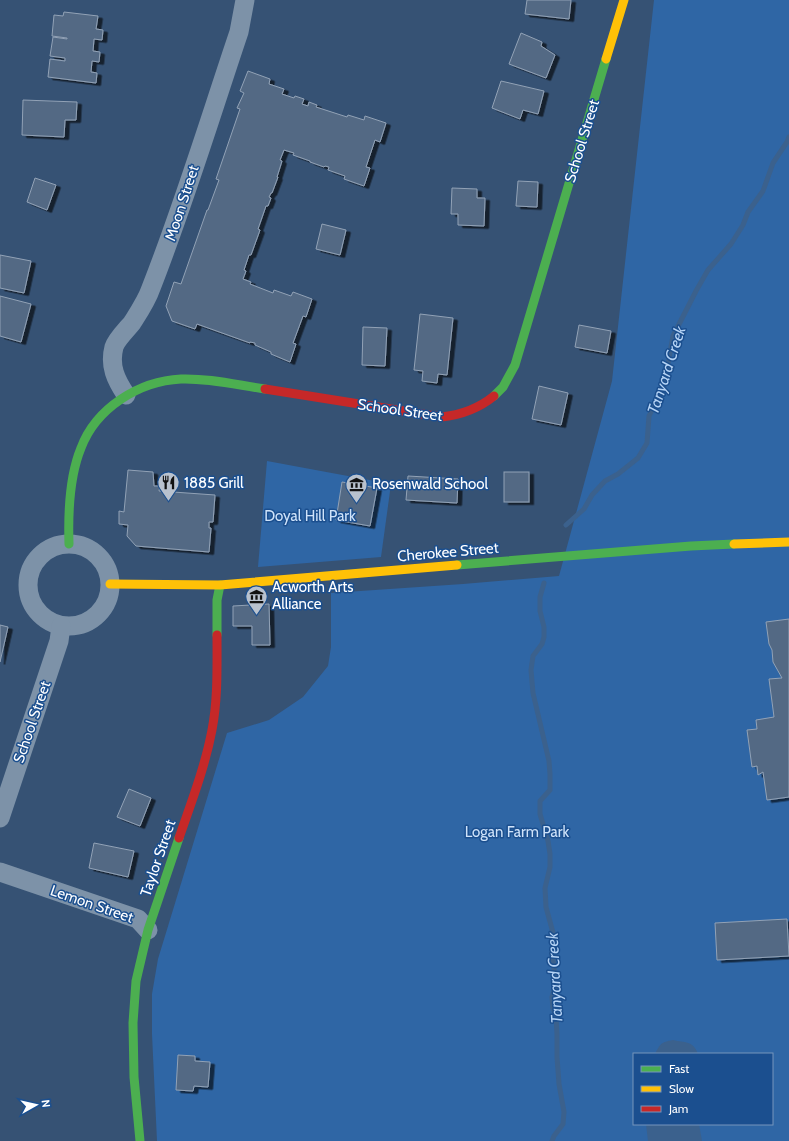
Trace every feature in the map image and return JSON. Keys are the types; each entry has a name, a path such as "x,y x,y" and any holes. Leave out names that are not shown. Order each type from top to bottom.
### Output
{"street":[{"name":"Moon Street","path":"126,395 113,370 112,357 114,345 132,322 148,297 169,241 239,32 245,0"},
{"name":"School Street","path":"69,544 69,509 76,463 82,445 93,427 106,411 126,395 147,385 186,379 209,380 441,417 450,417 463,414 478,408 486,404 496,395 504,386 515,365 624,0"},
{"name":"Cherokee Street","path":"110,584 220,585 691,546 789,542"},
{"path":"69,544 81,546 92,551 102,560 108,571 110,584 109,596 104,607 96,616 86,623 74,626 62,626 49,622 39,614 32,603 28,591 28,577 34,564 43,553 55,546 69,544"},
{"name":"Taylor Street","path":"140,1141 134,1077 133,1023 136,981 148,930 200,775 212,729 217,684 217,600 220,585"},
{"name":"School Street","path":"0,818 53,661 62,626"},
{"name":"Lemon Street","path":"0,872 138,919 148,930"},
{"name":"Lemon Street","path":"0,885 134,932 148,930"}],"green space":[{"name":"Logan Farm Park","path":"654,0 789,0 789,1141 157,1141 152,1034 152,994 158,959 227,733 269,720 303,697 328,666 331,647 331,593 559,576 612,381"},
{"name":"Doyal Hill Park","path":"267,461 391,484 381,557 258,567"}],"shaded area":[{"path":"673,1040 691,1044 694,1046 698,1053 656,1053 661,1044"},
{"path":"646,1125 699,1125 702,1141 648,1141"}],"building":[{"path":"527,0 571,0 569,19 525,14"},
{"path":"64,12 98,16 96,29 103,30 102,40 94,39 93,51 100,52 99,62 92,61 91,72 97,73 96,83 48,77 50,59 65,61 65,58 50,56 53,37 67,39 52,36 54,15 63,16"},
{"path":"521,33 542,42 541,46 555,55 546,78 509,64"},
{"path":"248,71 270,79 269,84 284,89 282,94 294,98 295,96 304,99 302,104 308,106 309,102 317,105 316,107 347,117 348,115 364,120 365,116 386,123 380,142 375,140 366,167 370,168 364,186 344,179 345,176 328,170 329,167 324,167 310,162 293,155 294,153 284,150 280,160 282,161 278,177 269,197 271,198 268,206 266,206 258,229 260,230 251,255 249,255 244,270 246,271 243,279 251,282 250,284 273,293 274,290 291,296 293,292 312,299 306,317 303,316 293,343 296,344 290,362 271,354 271,352 255,345 255,343 250,343 197,324 195,329 172,321 166,306 174,282 181,284 219,180 216,179 240,109 237,108 244,93 240,91"},
{"path":"501,81 544,91 538,114 523,110 520,119 492,108"},
{"path":"23,100 77,102 76,120 65,120 64,137 22,135"},
{"path":"35,178 56,185 47,210 27,202"},
{"path":"518,181 538,182 537,207 516,206"},
{"path":"452,188 477,189 477,198 485,198 484,226 458,225 458,214 451,214"},
{"path":"322,224 346,230 340,255 316,249"},
{"path":"0,255 31,261 24,293 0,288"},
{"path":"0,296 31,304 21,342 0,336"},
{"path":"420,314 453,318 447,375 438,374 437,383 422,381 423,371 414,370"},
{"path":"579,325 611,331 607,353 575,347"},
{"path":"363,327 387,328 385,366 362,365"},
{"path":"539,386 568,393 561,425 532,419"},
{"name":"1885 Grill","path":"128,470 153,472 154,486 160,486 159,491 215,495 213,522 209,522 209,528 211,528 209,552 136,546 127,536 128,525 119,524 119,511 124,512"},
{"path":"504,472 529,472 529,502 504,502"},
{"path":"408,476 458,479 457,503 406,500"},
{"path":"342,482 377,488 370,526 336,520"},
{"path":"269,604 270,645 252,645 252,626 233,626 233,606"},
{"path":"789,619 789,797 767,800 763,772 758,775 757,766 752,767 747,730 757,729 756,720 774,717 769,679 782,678 773,662 766,622"},
{"path":"0,625 8,627 0,662"},
{"path":"129,789 151,798 140,826 117,817"},
{"path":"94,843 134,851 128,877 89,868"},
{"path":"787,919 789,956 717,960 715,923"},
{"path":"178,1055 195,1056 195,1061 210,1062 208,1087 194,1086 193,1091 176,1090"}],"waterway":[{"name":"Tanyard Creek","path":"566,525 584,509 592,495 605,481 618,474 638,458 647,443 649,416 664,386 673,336 708,270 731,244 743,225 748,212 763,191 773,163 789,137"},
{"name":"Tanyard Creek","path":"544,583 540,597 540,611 544,627 544,637 542,644 533,656 531,670 533,693 549,761 550,774 550,790 540,801 540,814 548,841 550,854 550,867 545,888 546,907 555,940 552,953 555,988 552,997 553,1008 556,1015 559,1084 564,1112 563,1124 552,1141"}],"traffic: fast":[{"path":"494,396 503,387 515,365 606,59"},
{"path":"69,544 70,495 77,459 88,434 108,409 135,391 165,381 192,379 223,382 265,389"},
{"path":"457,565 691,546 734,544"},
{"path":"217,635 217,600 220,585"},
{"path":"140,1141 134,1077 133,1023 136,981 148,930 179,838"}],"traffic: slow":[{"path":"606,59 624,0"},
{"path":"734,544 789,542"},
{"path":"110,584 220,585 457,565"}],"traffic: jam":[{"path":"265,389 441,417 469,411 494,396"},
{"path":"179,838 202,771 212,730 216,695 217,635"}],"place":[{"name":"1885 Grill","path":"169,502"},
{"name":"Rosenwald School","path":"357,504"},
{"name":"Acworth Arts Alliance","path":"256,616"}]}
